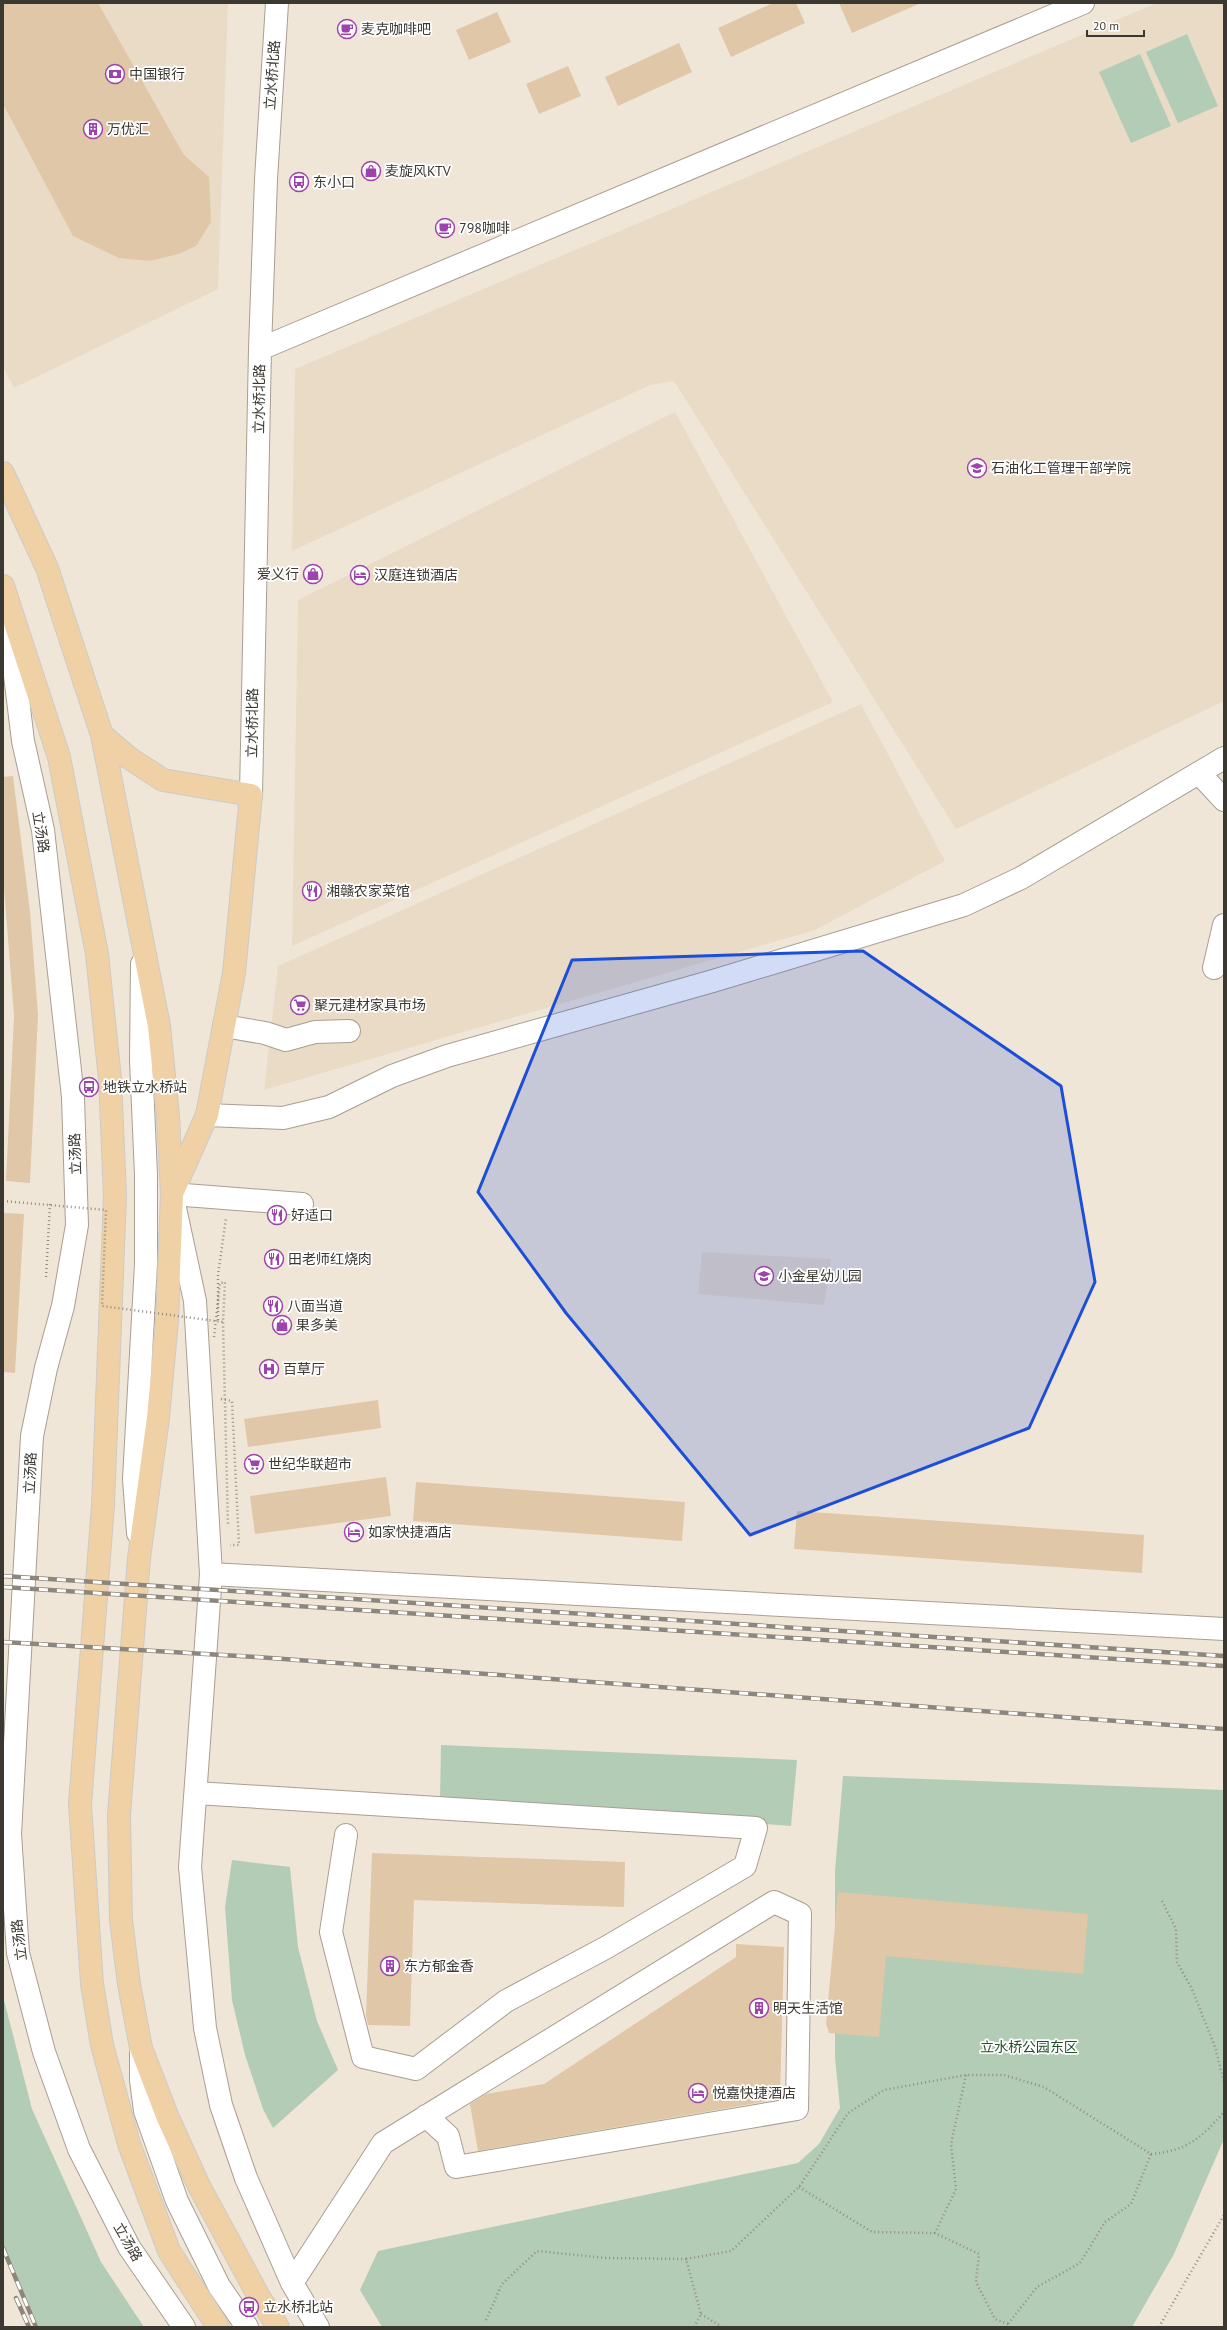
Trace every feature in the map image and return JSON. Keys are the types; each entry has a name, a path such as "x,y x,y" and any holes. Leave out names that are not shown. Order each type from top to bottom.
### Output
{"main road":[{"path":"3,473 47,568 102,735 159,1026 168,1116 172,1194 167,1322 158,1418 139,1558 119,1815 121,1920 129,1984 141,2048 168,2118 199,2186 258,2295 278,2327"},
{"name":"立汤路","path":"4,587 59,757 97,954 110,1079 114,1196 103,1505 80,1804 92,1984 102,2044 129,2144 169,2251 218,2327"},
{"path":"102,735 129,758 162,780 251,795 234,973 207,1115 172,1194"},
{"path":"169,2251 199,2327"},
{"path":"258,2295 294,2327"}],"street":[{"name":"立水桥北路","path":"251,795 260,349 266,180 277,3"},
{"path":"260,349 1083,3"},
{"name":"立汤路","path":"4,587 23,741 43,830 73,1097 77,1225 63,1306 46,1368 32,1436 10,1834 18,1953 44,2052 79,2149 129,2247 184,2327"},
{"path":"207,1115 283,1118 329,1107 392,1076 447,1056 713,980 964,905 1021,878 1224,758"},
{"path":"1199,773 1224,800"},
{"path":"1214,968 1224,925"},
{"path":"139,1558 134,1479 146,1264 146,1175 141,1060 142,943"},
{"path":"224,1026 265,1033 286,1040 315,1032 349,1031"},
{"path":"302,1204 172,1194 195,1301 211,1574 190,1867 204,2028 221,2105 246,2178 292,2283 318,2327"},
{"path":"211,1574 1224,1629"},
{"path":"196,1793 756,1828 745,1866 607,1947 506,2001 416,2069 364,2057 331,1932 346,1835"},
{"path":"292,2283 383,2143 426,2116 774,1902 800,1914 797,2109 456,2167 448,2136 426,2116"},
{"path":"141,2048 141,2080 145,2111 177,2201 220,2286 247,2327"}],"path":[{"path":"3,1201 106,1210 102,1306 223,1322"},
{"path":"45,1279 50,1204"},
{"path":"219,1334 218,1275 226,1213"},
{"path":"214,1337 220,1283 225,1282 223,1322 228,1526"},
{"path":"220,1380 221,1399 232,1401 238,1545 230,1545"},
{"path":"1162,1901 1176,1929 1177,1962 1192,1989 1215,2048 1224,2082"},
{"path":"935,2234 956,2189 950,2144 966,2075"},
{"path":"486,2320 502,2284 537,2251 606,2258 686,2259 732,2251 799,2187 848,2113 884,2090 966,2075 1004,2075 1044,2087 1151,2154 1170,2152 1204,2135 1224,2112"},
{"path":"799,2187 872,2232 935,2234 978,2254 976,2282 994,2319 1008,2326 1037,2287 1080,2263 1105,2222 1131,2204 1151,2154"},
{"path":"1159,2327 1224,2215"},
{"path":"686,2259 701,2314 722,2327"},
{"path":"694,2327 701,2314"}],"highlighted area":[{"path":"863,951 1061,1086 1095,1282 1029,1428 750,1535 566,1313 478,1192 572,960"}],"shaded area":[{"name":"万优汇","path":"3,3 228,3 218,289 14,388 3,367"},
{"name":"石油化工管理干部学院","path":"1157,3 1224,3 1224,701 956,829 674,381 650,385 292,551 295,369"},
{"path":"675,412 833,702 292,946 298,600"},
{"name":"聚元建材家具市场","path":"861,704 945,861 815,930 264,1090 278,966"},
{"name":"小金星幼儿园","path":"702,1252 831,1259 824,1305 698,1294"}],"green space":[{"path":"1187,34 1218,106 1178,123 1146,52"},
{"path":"1140,54 1171,126 1131,143 1099,72"},
{"path":"441,1745 797,1760 791,1826 440,1800"},
{"name":"立水桥公园东区","path":"843,1776 1224,1790 1224,2139 1174,2254 1132,2327 382,2327 360,2290 378,2251 798,2163 819,2144 840,2108 835,2058 835,1871"},
{"path":"232,1860 290,1867 298,1947 317,2021 338,2070 273,2128 263,2109 245,2055 232,2000 225,1907"},
{"path":"3,1996 32,2109 101,2262 144,2327 36,2327 3,2248"}],"building":[{"name":"万优汇","path":"3,3 98,3 184,155 209,177 211,222 196,246 178,254 150,261 119,258 73,236 3,104"},
{"path":"773,3 796,3 805,23 731,57 718,28"},
{"path":"839,3 921,3 852,33"},
{"path":"497,12 511,42 469,60 456,30"},
{"path":"679,43 692,72 618,106 605,77"},
{"path":"568,66 581,96 539,114 526,84"},
{"path":"13,776 30,911 38,1015 30,1183 6,1181 14,1016 3,874 3,777"},
{"path":"3,1213 24,1214 15,1373 3,1372"},
{"path":"378,1400 381,1428 248,1447 244,1419"},
{"path":"386,1477 391,1516 255,1534 250,1496"},
{"path":"416,1482 685,1502 682,1541 413,1521"},
{"path":"797,1511 1144,1535 1142,1573 794,1549"},
{"name":"东方郁金香","path":"372,1853 625,1862 624,1907 414,1900 410,2026 368,2025 366,2016"},
{"path":"838,1892 1088,1914 1083,1974 886,1956 879,2037 829,2033 826,2024"},
{"path":"736,1944 784,1947 780,2099 478,2151 470,2104 486,2094 544,2084 736,1957"}],"railway":[{"path":"3,1576 1224,1656"},
{"path":"3,1587 1224,1666"},
{"path":"3,1642 257,1657 1224,1729"},
{"path":"3,2248 36,2327"},
{"path":"16,2298 29,2327"}],"place":[{"name":"麦克咖啡吧","path":"347,29"},
{"name":"中国银行","path":"115,74"},
{"name":"万优汇","path":"93,129"},
{"name":"麦旋风KTV","path":"371,171"},
{"name":"东小口","path":"299,182"},
{"name":"798咖啡","path":"445,228"},
{"name":"石油化工管理干部学院","path":"977,468"},
{"name":"爱义行","path":"313,574"},
{"name":"汉庭连锁酒店","path":"360,575"},
{"name":"湘赣农家菜馆","path":"312,891"},
{"name":"聚元建材家具市场","path":"300,1005"},
{"name":"地铁立水桥站","path":"89,1087"},
{"name":"好适口","path":"277,1215"},
{"name":"田老师红烧肉","path":"274,1259"},
{"name":"小金星幼儿园","path":"764,1276"},
{"name":"八面当道","path":"273,1306"},
{"name":"果多美","path":"282,1325"},
{"name":"百草厅","path":"269,1369"},
{"name":"世纪华联超市","path":"254,1464"},
{"name":"如家快捷酒店","path":"354,1532"},
{"name":"东方郁金香","path":"390,1966"},
{"name":"明天生活馆","path":"759,2008"},
{"name":"悦嘉快捷酒店","path":"698,2093"},
{"name":"立水桥北站","path":"249,2307"}]}
